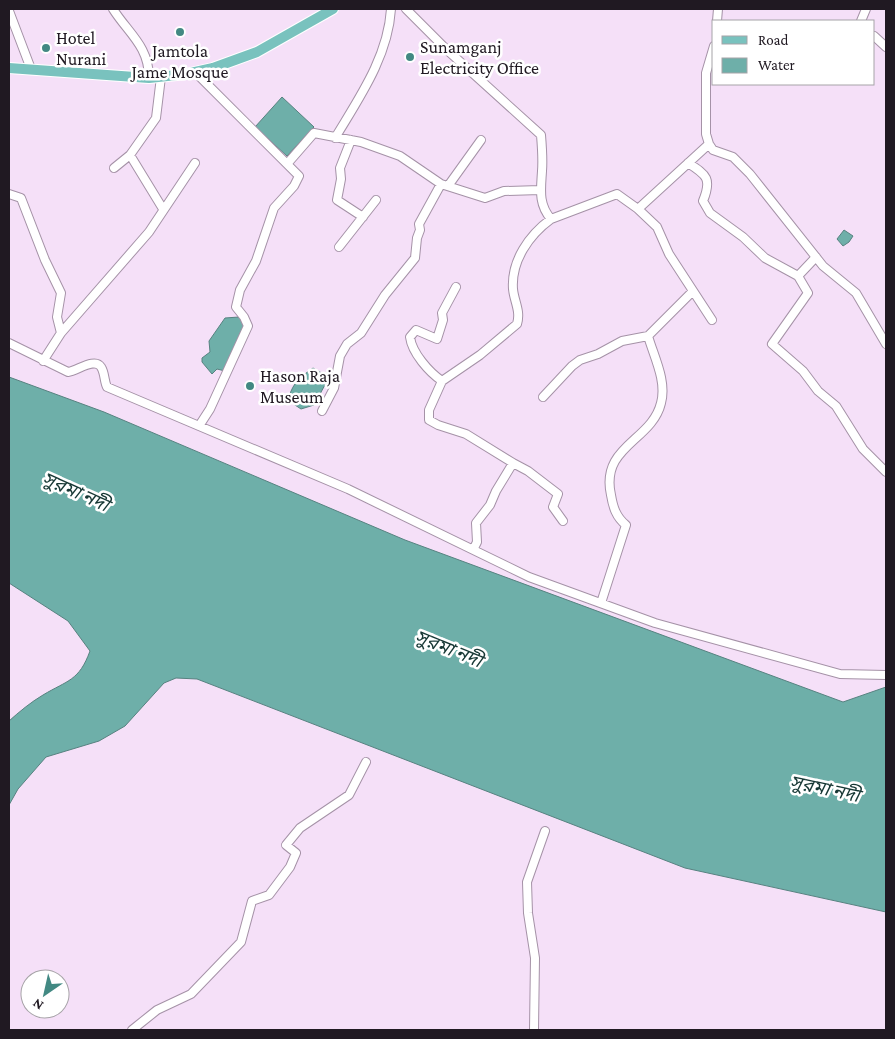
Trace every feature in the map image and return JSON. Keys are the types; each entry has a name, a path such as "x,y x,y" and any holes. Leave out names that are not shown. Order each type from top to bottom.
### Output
{"main road":[{"path":"9,68 149,78 195,72 257,52 333,9"}],"street":[{"path":"113,9 139,43 147,58 149,78"},
{"path":"335,138 369,84 382,46 391,9"},
{"path":"406,9 446,49 541,135 541,200 551,219"},
{"path":"9,11 31,69"},
{"path":"875,37 886,47"},
{"path":"712,53 706,73 706,134 709,144 714,150 733,157 750,174 816,257 856,293 886,344"},
{"path":"195,72 299,176 294,186 274,208 256,261 240,290 236,307 248,326 210,409 199,426"},
{"path":"114,168 130,156 156,118 161,77"},
{"path":"287,164 314,133 351,140 400,156 445,185 486,198 504,190 540,190"},
{"path":"351,140 340,168 341,179 337,200 363,217"},
{"path":"322,411 334,388 340,356 347,344 361,333 385,295 415,258 417,238 420,230 419,224 445,185 481,140"},
{"path":"638,209 709,144"},
{"path":"130,156 163,209"},
{"path":"44,361 61,333 148,232 186,180 195,163"},
{"path":"688,163 704,174 708,186 703,202 710,213 743,237 764,258 798,276 808,293 772,344 803,371 818,391 836,406 863,449 886,472"},
{"path":"9,194 21,198 45,260 61,293 57,317 61,333"},
{"path":"563,521 553,507 558,494 528,471 466,434 429,420 430,410 442,381 517,324 518,309 513,290 514,272 522,250 551,219 615,194 638,209 657,227 668,254 712,320"},
{"path":"339,247 376,200"},
{"path":"798,276 816,257"},
{"path":"442,381 432,374 412,347 410,337 416,330 437,339 443,320 442,313 456,287"},
{"path":"543,397 580,360 598,354 622,341 648,336 692,292"},
{"path":"601,603 626,524 621,520 614,508 610,492 611,466 620,453 650,422 661,405 661,375 648,336"},
{"path":"9,343 68,372 98,364 102,368 107,387 348,489 529,576 655,624 840,674 886,675"},
{"path":"474,548 477,542 476,523 490,505 496,491 514,463"},
{"path":"132,1030 157,1010 192,994 241,942 252,902 269,895 290,867 296,853 286,845 300,828 349,795 366,762"},
{"path":"534,1030 536,958 528,913 527,882 546,831"}],"water":[{"path":"282,97 314,127 287,156 255,127"},
{"path":"844,230 853,236 843,246 837,239"},
{"path":"239,317 246,328 225,371 217,369 212,374 202,362 202,358 210,352 209,341 225,318"},
{"path":"313,368 325,375 326,383 314,405 301,409 292,403 289,397 295,383"},
{"name":"সুরমা নদী","path":"9,377 104,412 405,540 843,702 886,687 886,912 685,868 197,679 176,678 164,683 125,726 99,741 46,757 18,789 9,805 9,721 43,695 72,679 82,668 90,651 68,621 9,583"}],"place":[{"name":"Jamtola Jame Mosque","path":"180,32"},
{"name":"Hotel Nurani","path":"46,48"},
{"name":"Sunamganj Electricity Office","path":"410,57"},
{"name":"Hason Raja Museum","path":"250,386"}]}
